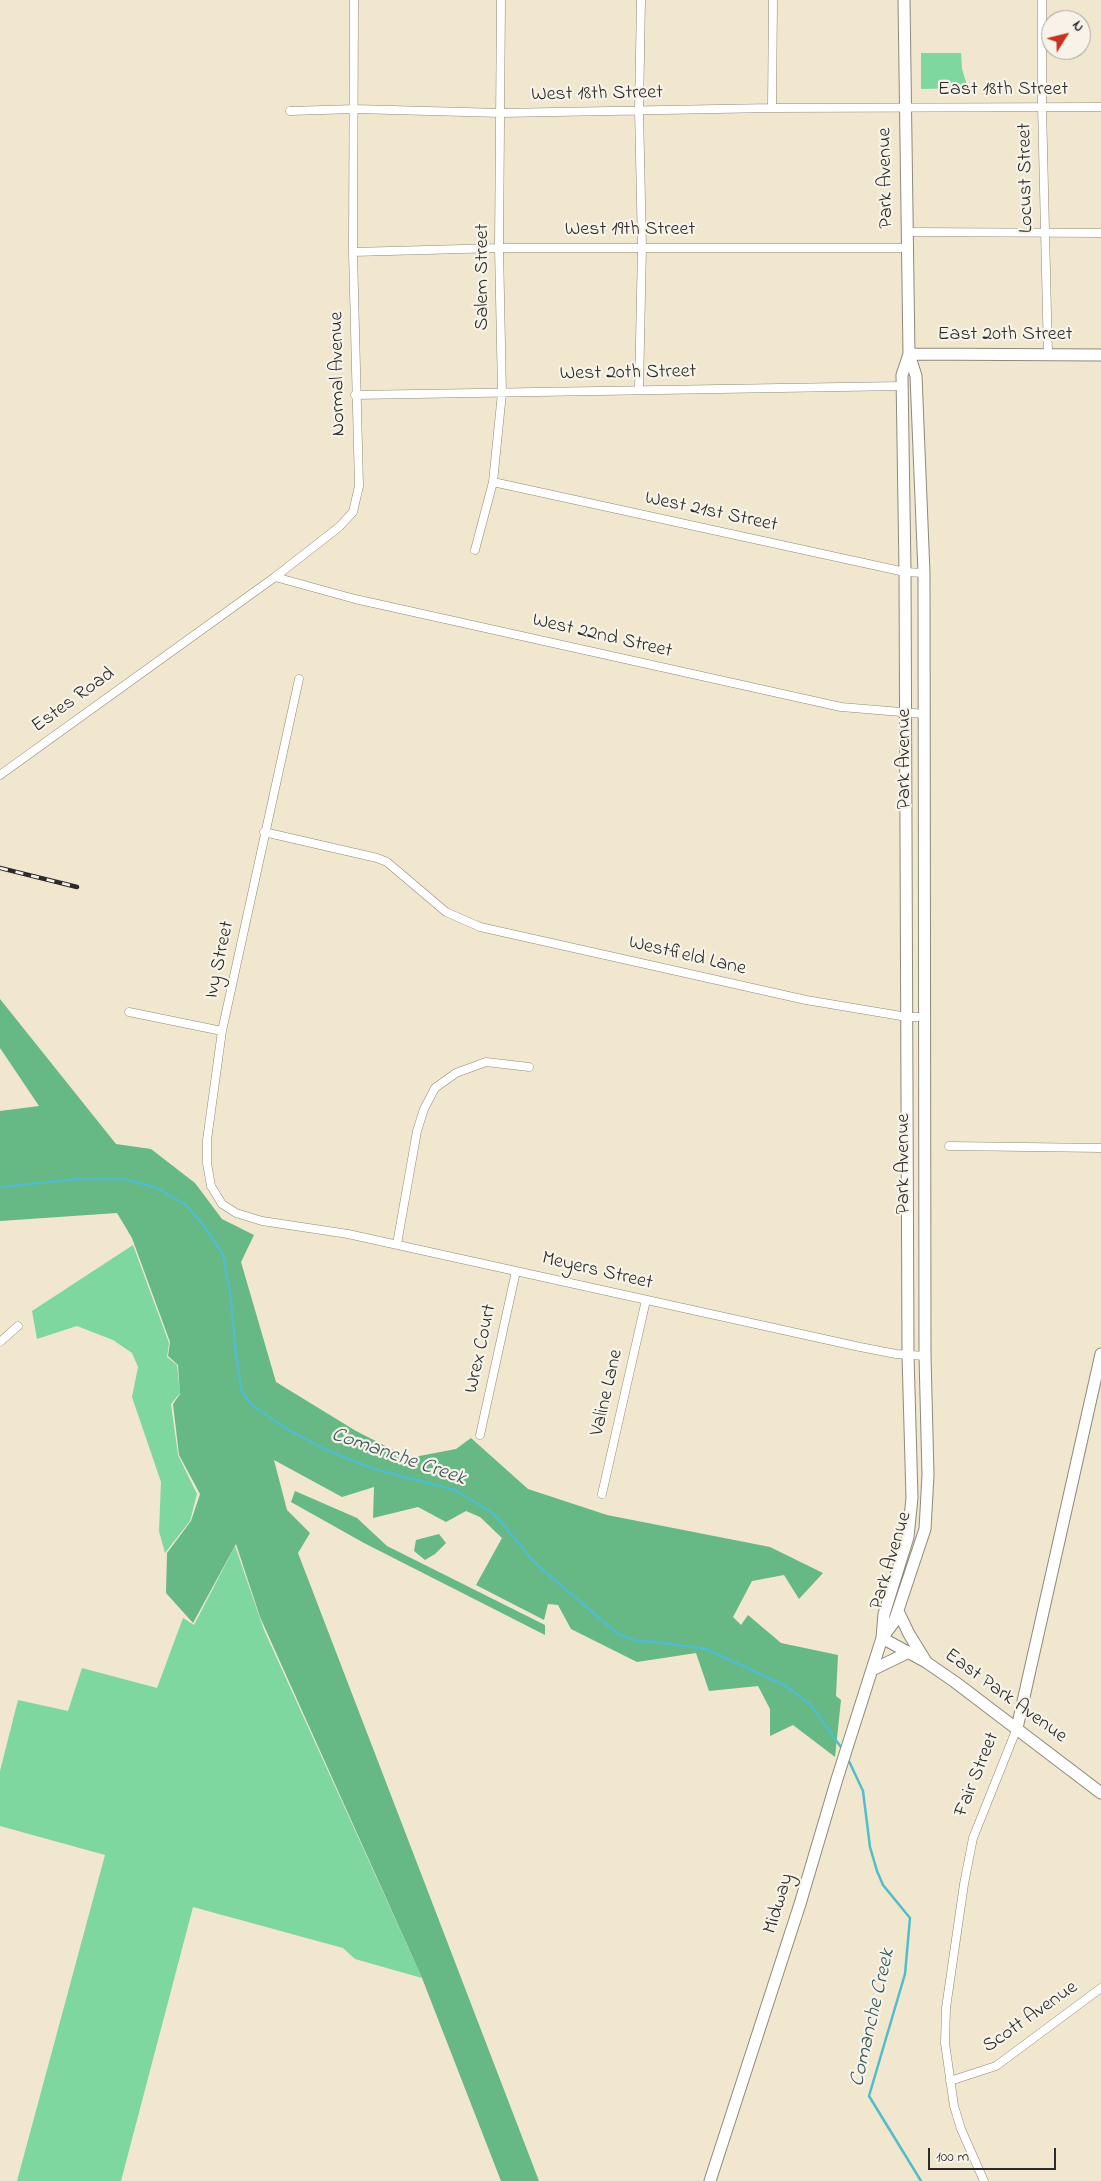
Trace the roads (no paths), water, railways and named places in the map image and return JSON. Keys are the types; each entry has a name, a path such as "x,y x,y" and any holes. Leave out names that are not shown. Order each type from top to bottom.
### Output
{"main road":[{"name":"Park Avenue","path":"882,1638 894,1622 924,1529 927,1510 928,1475 925,1356 924,573 916,376 909,354 904,107 904,0"},
{"name":"Park Avenue","path":"882,1638 884,1614 908,1537 912,1498 908,1355 906,714 902,386 902,375 909,354"},
{"name":"East 20th Street","path":"909,354 1101,354"},
{"name":"Fair Street","path":"1017,1728 1101,1354"},
{"path":"898,1611 926,1662"},
{"name":"East Park Avenue","path":"882,1638 926,1662 1017,1728 1101,1793"},
{"name":"Midway","path":"710,2181 800,1904 882,1638"},
{"path":"872,1670 909,1652"}],"street":[{"name":"Normal Avenue","path":"166,654 275,577 340,527 353,512 358,486 353,252 354,0"},
{"name":"Salem Street","path":"475,550 492,482 502,393 499,248 501,0"},
{"path":"640,390 642,247 639,110 641,0"},
{"path":"772,108 773,0"},
{"name":"Locust Street","path":"1042,0 1044,233 1048,355"},
{"name":"West 18th Street","path":"290,111 355,109 501,113 904,107"},
{"name":"East 18th Street","path":"904,107 1101,107"},
{"path":"907,232 1101,233"},
{"name":"West 19th Street","path":"353,252 499,248 907,248"},
{"name":"West 20th Street","path":"356,395 902,386"},
{"name":"West 21st Street","path":"492,482 905,572 924,573"},
{"name":"West 22nd Street","path":"275,577 355,599 804,699 841,706 906,714 925,714"},
{"name":"Estes Road","path":"0,775 166,654"},
{"name":"Ivy Street","path":"262,1221 236,1213 222,1204 211,1186 207,1163 207,1140 222,1031 298,679"},
{"name":"Westfield Lane","path":"264,832 377,858 387,862 446,912 480,927 806,1000 907,1017 924,1017"},
{"path":"129,1012 222,1031"},
{"path":"397,1244 417,1131 424,1109 435,1088 456,1073 486,1062 529,1066"},
{"path":"949,1146 1101,1148"},
{"name":"Meyers Street","path":"262,1221 322,1229 397,1244 851,1345 908,1355 925,1356"},
{"name":"Wrex Court","path":"480,1435 516,1271"},
{"name":"Valine Lane","path":"602,1494 646,1300"},
{"path":"0,1342 18,1326"},
{"name":"Fair Street","path":"984,2181 961,2129 954,2106 946,2043 946,2008 964,1884 973,1838 1017,1728"},
{"name":"Scott Avenue","path":"950,2082 996,2066 1101,1988"}],"waterway":[{"name":"Comanche Creek","path":"0,1187 78,1179 124,1179 157,1188 186,1205 204,1226 223,1255 230,1292 236,1355 242,1392 252,1405 285,1428 324,1449 374,1469 455,1490 494,1514 535,1563 618,1634 637,1641 706,1649 786,1686 810,1704 843,1750"},
{"name":"Comanche Creek","path":"848,1759 863,1791 870,1847 877,1871 883,1885 910,1918 905,1974 869,2096 921,2181"}],"railway":[{"path":"0,868 77,887"}]}
